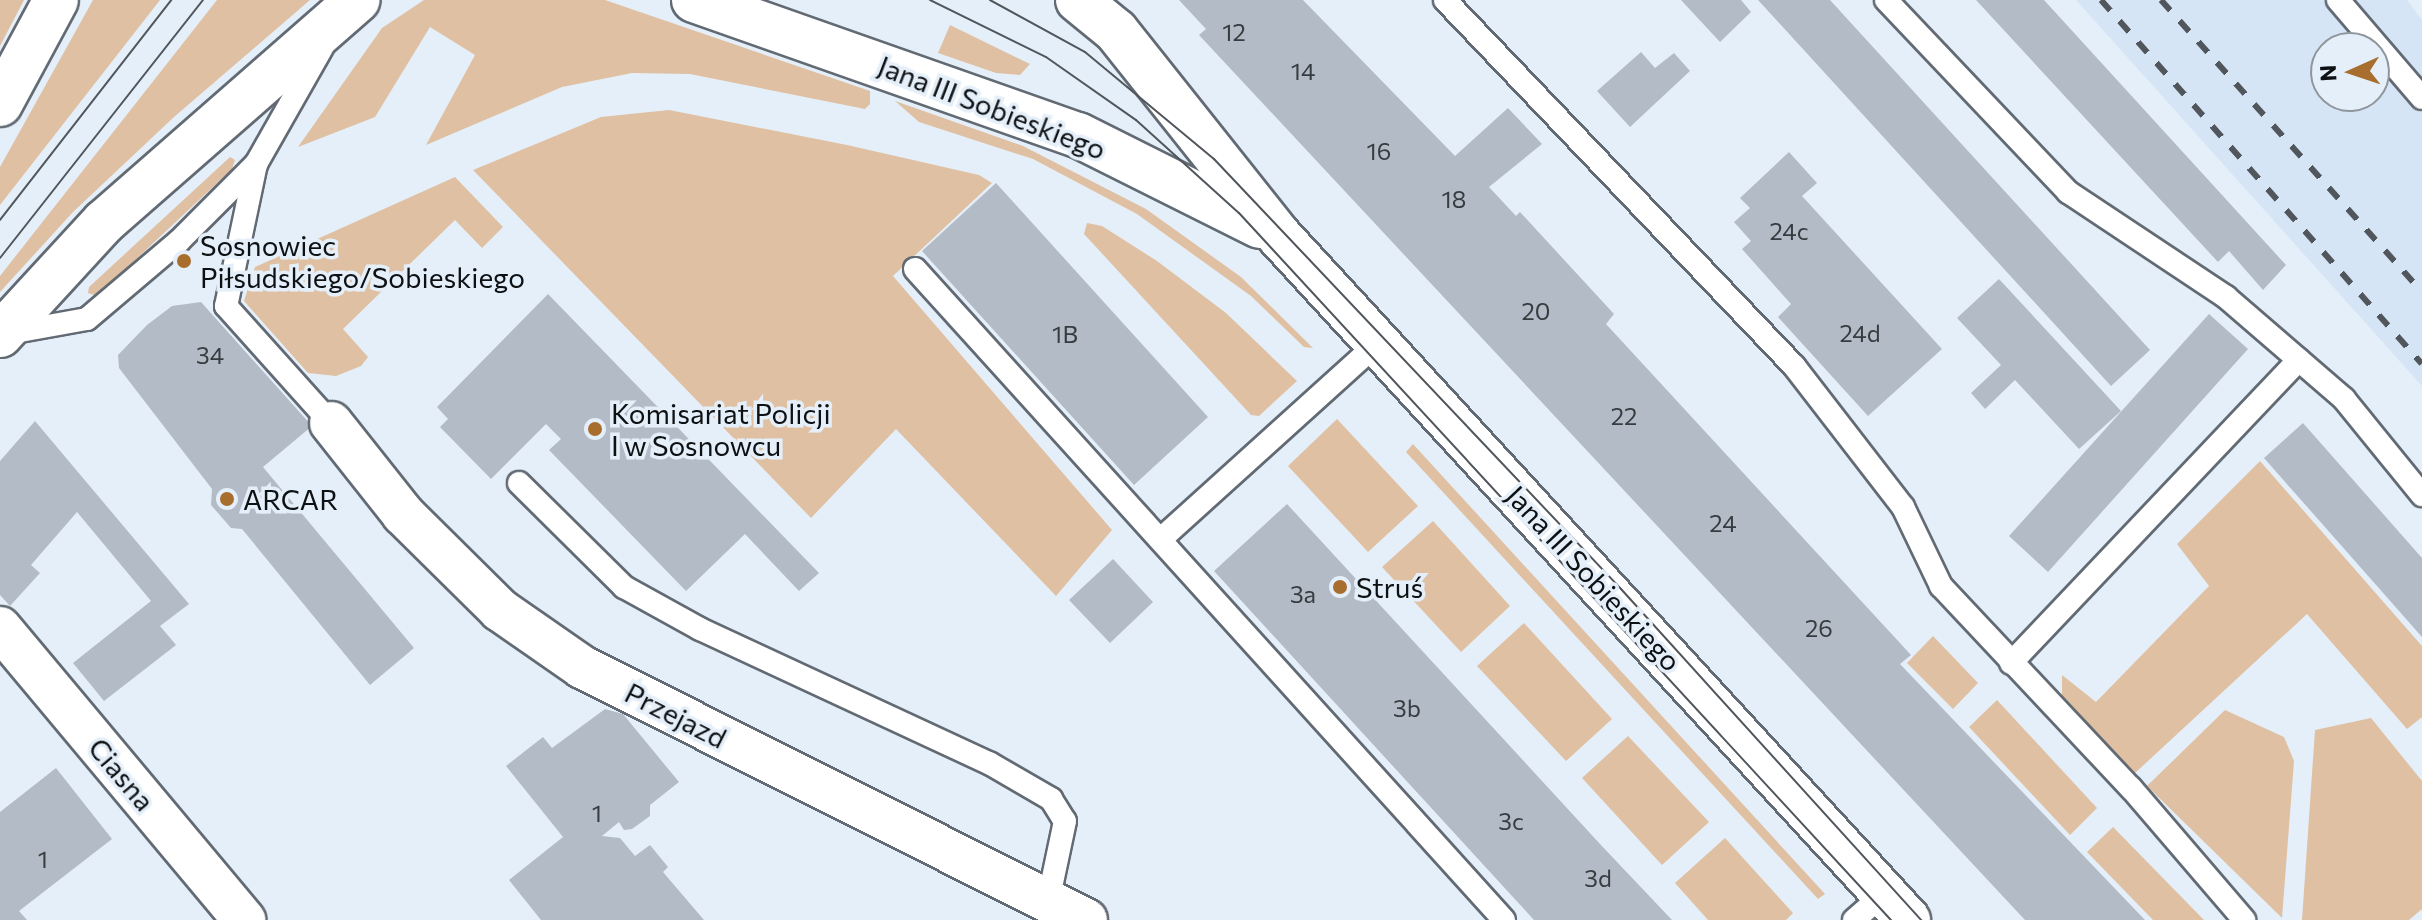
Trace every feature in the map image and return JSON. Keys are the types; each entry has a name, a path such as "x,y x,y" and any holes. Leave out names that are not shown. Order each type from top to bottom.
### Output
{"street":[{"path":"0,104 56,0"},
{"name":"Jana III Sobieskiego","path":"694,0 1078,135 1280,237"},
{"name":"Jana III Sobieskiego","path":"1078,0 1116,31 1280,237 1378,343 1882,911"},
{"path":"0,335 104,222 349,8"},
{"name":"Przejazd","path":"331,423 403,514 500,610 582,667 1086,920"},
{"name":"Ciasna","path":"0,628 244,920"}],"lane":[{"path":"1445,0 1794,366 1903,507 1941,586 2131,788 2244,920"},
{"path":"1886,0 2068,192 2226,297 2344,399 2422,495"},
{"path":"2338,0 2422,98"},
{"path":"0,335 87,319 179,241 256,164 349,8"},
{"path":"256,164 246,231 226,306 331,423"},
{"path":"915,269 1162,538 1504,920"},
{"path":"1162,538 1378,343"},
{"path":"2011,663 2299,360"},
{"path":"519,483 624,587 700,629 989,763 1051,799 1065,821 1048,902"}],"shaded area":[{"path":"0,0 24,0 0,46"},
{"path":"93,0 160,0 0,205 0,167"},
{"path":"217,0 310,0 174,117 73,212 0,292 0,276"},
{"path":"424,0 605,0 870,91 870,104 865,109 690,74 632,73 562,87 426,145 475,55 430,27 375,117 298,147 382,28"},
{"path":"2076,0 2407,0 2422,20 2422,386"},
{"path":"950,25 1030,64 1020,75 996,73 938,53"},
{"path":"895,101 1023,146 1146,209 1241,277 1313,348 1304,347 1251,296 1137,214 1033,159 919,122"},
{"path":"669,110 847,145 979,175 992,183 893,276 1112,530 1056,596 896,429 811,518 473,170 601,117"},
{"path":"230,157 235,160 232,169 97,296 88,293 89,287"},
{"path":"455,177 503,227 482,248 455,220 343,329 368,357 361,366 336,376 308,373 244,301 255,267"},
{"path":"1087,223 1102,226 1157,261 1226,313 1297,381 1259,416 1251,415 1084,234"},
{"path":"1337,419 1418,506 1368,552 1288,466"},
{"path":"1413,444 1825,894 1818,899 1406,452"},
{"path":"2260,461 2422,646 2422,717 2407,729 2307,614 2135,773 2062,705 2062,675 2096,702 2209,586 2177,544"},
{"path":"1433,521 1510,606 1461,652 1382,567"},
{"path":"1524,623 1612,719 1566,761 1477,666"},
{"path":"1933,636 1978,683 1953,709 1907,663"},
{"path":"1997,700 2097,808 2070,835 1969,727"},
{"path":"2225,710 2284,737 2294,761 2282,918 2147,786"},
{"path":"2371,718 2422,781 2422,909 2409,920 2302,920 2315,730"},
{"path":"1628,736 1709,822 1662,865 1582,778"},
{"path":"2113,827 2204,920 2153,920 2087,852"},
{"path":"1725,838 1793,913 1786,920 1708,920 1675,883"}],"building":[{"path":"1179,0 1303,0 1455,156 1508,108 1542,144 1489,187 1516,216 1520,212 1614,314 1606,324 1911,655 1900,664 2145,920 2025,920 1199,35 1206,29"},
{"path":"1681,0 1741,0 1751,12 1720,42"},
{"path":"1758,0 1830,0 2150,350 2111,386"},
{"path":"1976,0 2044,0 2286,265 2263,290 2229,251 2218,262"},
{"path":"1641,52 1655,68 1674,53 1690,71 1630,127 1597,91"},
{"path":"1789,152 1817,183 1802,196 1942,349 1868,416 1778,317 1791,304 1742,249 1751,241 1734,222 1750,208 1740,198"},
{"path":"996,183 1208,417 1134,485 922,251"},
{"path":"1999,279 2121,411 2079,449 2015,380 1985,409 1971,393 2001,365 1957,318"},
{"path":"548,294 819,573 799,591 745,534 686,591 549,450 561,439 546,424 491,479 440,427 448,419 437,407"},
{"path":"201,302 312,426 263,467 414,648 370,685 242,529 231,528 211,505 212,489 119,368 118,355 147,325 172,306"},
{"path":"2209,314 2248,349 2048,572 2009,536"},
{"path":"35,421 189,604 160,626 176,645 104,701 73,663 151,601 77,512 31,565 40,573 10,606 0,595 0,461"},
{"path":"2303,423 2422,558 2422,637 2264,458"},
{"path":"1287,504 1672,920 1534,920 1214,571"},
{"path":"1113,559 1153,602 1110,643 1069,600"},
{"path":"605,709 623,714 679,782 650,805 650,816 632,829 624,830 619,822 602,836 620,838 635,856 650,845 668,867 663,872 704,920 541,920 509,880 563,837 506,766 543,737 552,748"},
{"path":"56,768 112,839 19,911 27,920 0,920 0,812"}],"tram line":[{"path":"0,220 171,0"},
{"path":"0,258 203,0"},
{"path":"930,0 1046,57 1136,120 1239,213 1891,920"},
{"path":"990,0 1085,52 1214,159 1621,589 1921,920"}],"railway":[{"path":"2101,0 2422,364"},
{"path":"2161,0 2422,292"}],"place":[{"name":"Sosnowiec Piłsudskiego/Sobieskiego","path":"184,261"},
{"name":"Komisariat Policji I w Sosnowcu","path":"595,429"},
{"name":"ARCAR","path":"227,499"},
{"name":"Struś","path":"1340,587"}]}
